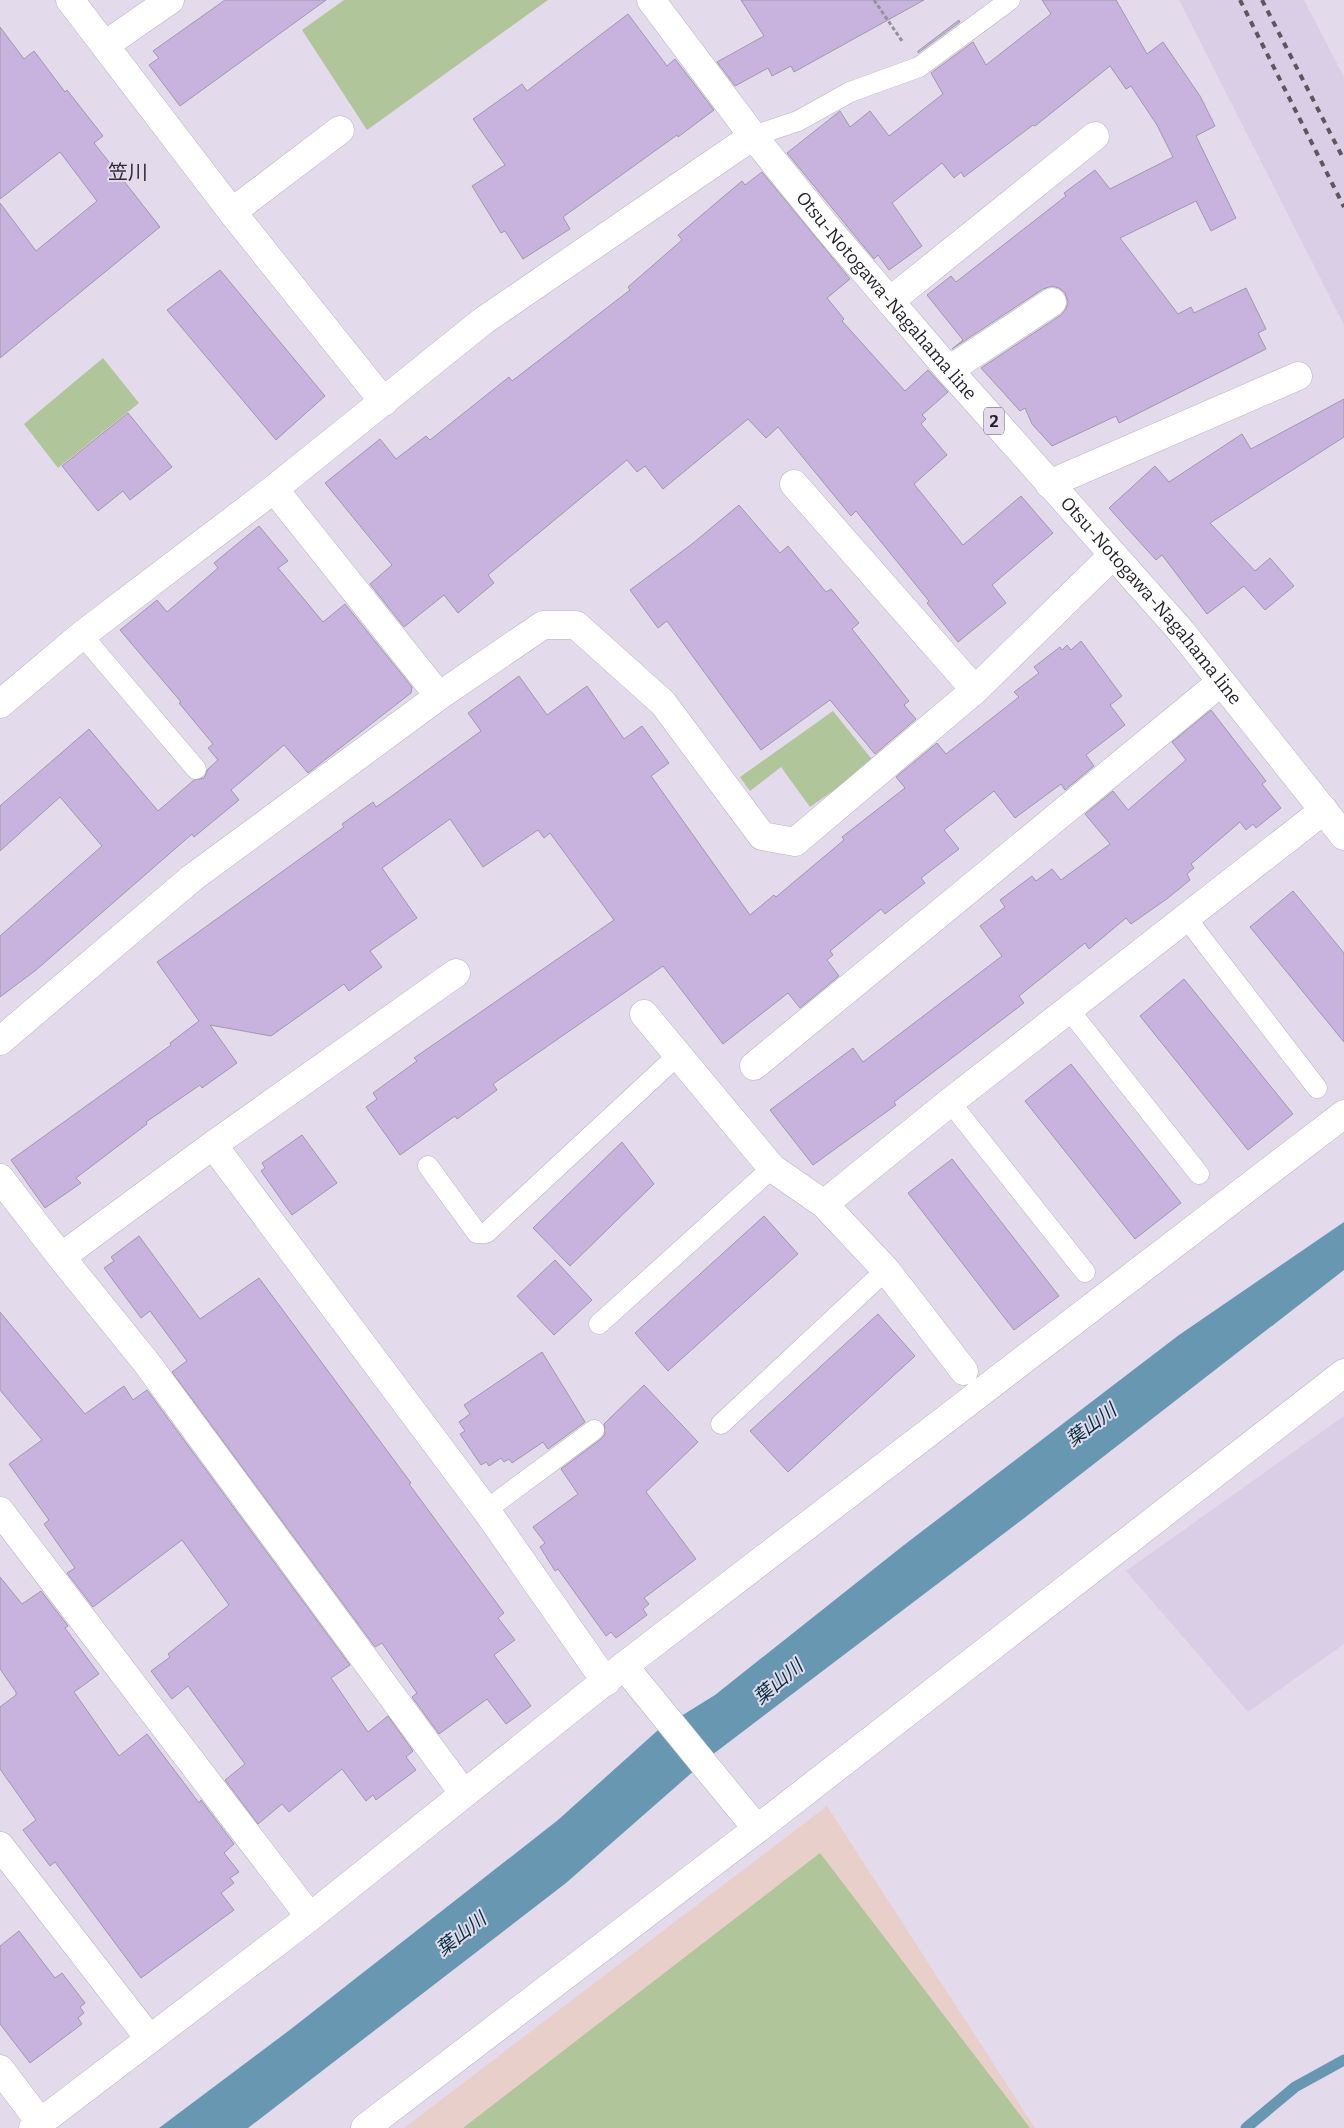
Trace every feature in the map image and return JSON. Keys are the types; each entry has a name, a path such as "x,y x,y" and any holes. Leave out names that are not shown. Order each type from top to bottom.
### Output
{"street":[{"path":"70,0 232,212 384,402"},
{"path":"105,45 170,0"},
{"name":"Otsu-Notogawa-Nagahama line","path":"651,0 753,136 829,230 1049,484 1181,631 1344,836"},
{"path":"232,212 340,130"},
{"path":"0,704 82,635 274,489 483,321 753,136"},
{"path":"890,301 1095,136"},
{"path":"949,370 1052,302"},
{"path":"1049,484 1298,376"},
{"path":"794,484 976,690"},
{"path":"274,489 439,696"},
{"path":"0,1041 192,878 439,696 543,625 576,625 663,702 762,836 794,842 976,690 1112,555"},
{"path":"754,1066 1221,682"},
{"path":"824,1204 950,1102 1187,919 1324,810"},
{"path":"61,1257 214,1145 456,973"},
{"path":"644,1014 772,1168 824,1204 886,1270 964,1371"},
{"path":"0,2069 37,2125 310,1917 615,1674 1344,1114"},
{"path":"214,1145 486,1510 615,1674 757,1829"},
{"path":"0,1178 146,1362 464,1794"},
{"path":"365,2128 757,1829 1344,1373"},
{"path":"0,1511 310,1917"},
{"path":"0,1846 150,2038"}],"lane":[{"path":"753,136 798,121 850,92 919,66 1010,0"},
{"path":"82,635 196,769"},
{"path":"1187,919 1317,1088"},
{"path":"1070,1010 1199,1174"},
{"path":"428,1166 477,1233 486,1233 588,1136 678,1055"},
{"path":"950,1102 1085,1272"},
{"path":"599,1324 772,1168"},
{"path":"721,1424 886,1270"},
{"path":"486,1510 594,1430"}],"path":[{"path":"874,0 919,66"}],"shaded area":[{"path":"1179,0 1304,0 1344,77 1344,325"},
{"path":"1344,1416 1344,1644 1248,1712 1126,1571"},
{"path":"827,1806 1035,2128 404,2128"}],"green space":[{"path":"344,0 548,0 367,130 302,30"},
{"path":"103,358 139,403 58,468 24,424"},
{"path":"833,711 874,762 810,807 781,767 750,791 740,777"},
{"path":"820,1853 1030,2128 463,2128"}],"water":[{"name":"葉山川","path":"1344,1222 1344,1270 1023,1519 712,1755 566,1883 248,2128 159,2128 291,2029 558,1820 657,1731 715,1695 904,1545 1179,1335"}],"building":[{"path":"225,0 326,0 180,106 149,65 159,58 153,51"},
{"path":"741,0 924,0 794,72 791,66 772,76 768,68 735,86 717,62 764,36"},
{"path":"1042,0 1116,0 1147,54 1163,42 1200,96 1215,126 1196,136 1236,218 1211,231 1196,201 1120,238 1178,314 1191,307 1194,313 1246,288 1266,329 1258,333 1266,349 1119,423 1116,416 1052,446 1032,424 1025,408 1020,411 981,368 1061,315 1066,309 1068,302 1065,293 1059,288 1052,286 1043,289 952,349 963,340 927,295 951,276 956,282 1066,196 1064,193 1095,170 1110,189 1173,157 1157,125 1131,86 1126,89 1110,66 1035,126 1033,125 964,177 961,172 954,178 942,163 892,203 922,246 889,270 878,255 874,259 787,153 840,111 850,127 870,111 889,136 943,94 931,73 973,42 986,65 1051,14"},
{"path":"628,14 667,66 675,59 714,110 563,217 570,229 523,259 505,231 501,233 472,186 505,165 473,119 522,84 527,91"},
{"path":"959,20 960,22 918,53 918,51"},
{"path":"0,27 24,59 34,51 65,92 67,90 103,136 94,143 160,227 0,358 0,203 36,251 97,201 60,152 0,199"},
{"path":"762,172 850,279 827,298 844,319 842,321 905,391 928,370 948,392 922,415 926,419 921,424 947,455 914,484 963,545 1021,496 1053,533 992,585 1006,603 958,642 927,603 929,601 856,511 851,516 778,427 766,438 748,419 663,489 645,466 637,472 627,460 488,575 494,583 458,613 444,595 404,627 370,584 392,565 325,483 380,439 396,459 426,436 430,440 509,377 512,381 630,290 628,287 682,240 678,235 742,181 745,185"},
{"path":"220,270 325,396 276,440 167,310"},
{"path":"1344,399 1344,437 1210,523 1255,571 1270,558 1294,586 1265,610 1244,586 1207,614 1162,555 1156,560 1109,508 1155,466 1169,482 1242,434 1251,449"},
{"path":"128,413 172,467 130,500 123,491 98,511 62,466"},
{"path":"739,505 780,553 788,546 826,592 831,589 859,623 852,629 909,701 904,705 916,719 875,754 830,700 761,750 667,621 658,628 630,590 692,544"},
{"path":"259,526 288,561 278,568 323,622 345,604 412,687 411,693 308,773 284,745 231,790 239,800 194,837 192,834 36,970 0,997 0,936 102,846 60,797 0,851 0,806 89,729 158,811 194,780 204,778 208,769 218,760 208,748 213,744 179,703 181,702 120,630 157,600 167,612 218,568 214,563"},
{"path":"1081,641 1122,696 1110,705 1125,725 1086,755 1094,766 1065,790 1061,784 1015,818 994,791 944,830 959,849 921,878 925,883 885,914 881,909 830,951 833,955 827,960 839,976 800,1008 788,993 723,1044 663,966 493,1084 497,1090 457,1119 455,1116 400,1155 366,1107 377,1099 373,1093 417,1061 414,1058 614,920 550,833 544,838 538,830 483,867 450,819 382,868 417,918 370,951 382,967 349,991 344,984 271,1036 210,1025 237,1063 202,1088 200,1085 146,1122 147,1124 76,1178 81,1183 45,1208 11,1160 171,1045 170,1043 199,1021 157,962 344,827 342,824 373,802 376,807 481,731 468,713 519,676 547,715 587,686 624,739 642,726 669,763 651,776 750,915 774,895 776,897 844,840 842,837 905,788 896,777 937,743 946,754 1019,697 1014,692 1039,673 1034,667 1060,647 1062,650 1067,645 1071,650"},
{"path":"1211,710 1266,781 1262,784 1281,808 1256,828 1253,824 1246,830 1240,822 1191,864 1194,868 1187,874 1190,880 1168,898 1131,924 1126,918 1089,949 1085,943 1019,996 1024,1003 894,1102 896,1105 813,1165 770,1110 853,1048 863,1062 1002,956 980,926 1005,907 1000,900 1032,876 1036,881 1052,869 1061,880 1110,844 1085,814 1113,791 1128,810 1186,760 1172,742"},
{"path":"1293,891 1344,953 1344,1042 1250,927"},
{"path":"1184,979 1293,1114 1248,1150 1140,1016"},
{"path":"1071,1064 1181,1203 1135,1239 1025,1101"},
{"path":"302,1135 337,1183 292,1215 261,1171 265,1168 262,1163"},
{"path":"622,1142 654,1184 570,1266 533,1228"},
{"path":"952,1159 1059,1296 1014,1330 908,1193"},
{"path":"764,1216 798,1254 668,1371 635,1333"},
{"path":"139,1236 200,1319 259,1278 411,1483 409,1484 504,1613 498,1618 515,1640 494,1655 531,1706 506,1724 487,1699 439,1734 412,1697 417,1693 382,1643 375,1647 172,1372 187,1361 150,1311 141,1318 104,1268 114,1261 111,1257"},
{"path":"555,1260 592,1300 554,1335 517,1296"},
{"path":"0,1312 85,1414 124,1386 133,1400 147,1390 350,1665 331,1678 368,1732 388,1716 413,1751 406,1757 416,1770 376,1800 373,1795 366,1801 342,1769 289,1812 282,1804 258,1824 225,1780 245,1764 188,1686 172,1699 151,1671 170,1657 168,1654 229,1605 182,1540 93,1607 67,1573 75,1568 44,1524 49,1520 9,1464 42,1440 0,1390"},
{"path":"878,1314 915,1356 788,1472 750,1431"},
{"path":"542,1352 585,1422 548,1449 543,1442 512,1463 509,1459 504,1462 501,1458 489,1466 486,1462 481,1465 460,1434 465,1431 459,1422 470,1414 464,1405"},
{"path":"644,1385 698,1442 646,1492 696,1559 644,1598 649,1604 643,1609 647,1615 616,1638 611,1632 606,1636 558,1569 555,1571 540,1547 545,1543 533,1527 578,1494 561,1469 601,1439 605,1434 604,1424"},
{"path":"0,1577 22,1604 41,1591 68,1626 65,1628 99,1674 74,1692 119,1756 147,1734 199,1803 201,1800 234,1844 224,1853 239,1872 230,1878 234,1883 221,1893 234,1910 141,1978 55,1862 50,1866 23,1830 36,1820 0,1769 0,1707 16,1695 16,1692 0,1669"},
{"path":"19,1931 55,1978 62,1973 85,2003 80,2007 84,2013 78,2018 82,2024 30,2063 0,2024 0,1946"}],"waterway":[{"path":"1246,2128 1295,2087 1344,2060"}],"railway":[{"path":"1240,0 1344,207"},
{"path":"1262,0 1344,160"}],"district":[{"name":"笠川","path":"128,172"}]}
